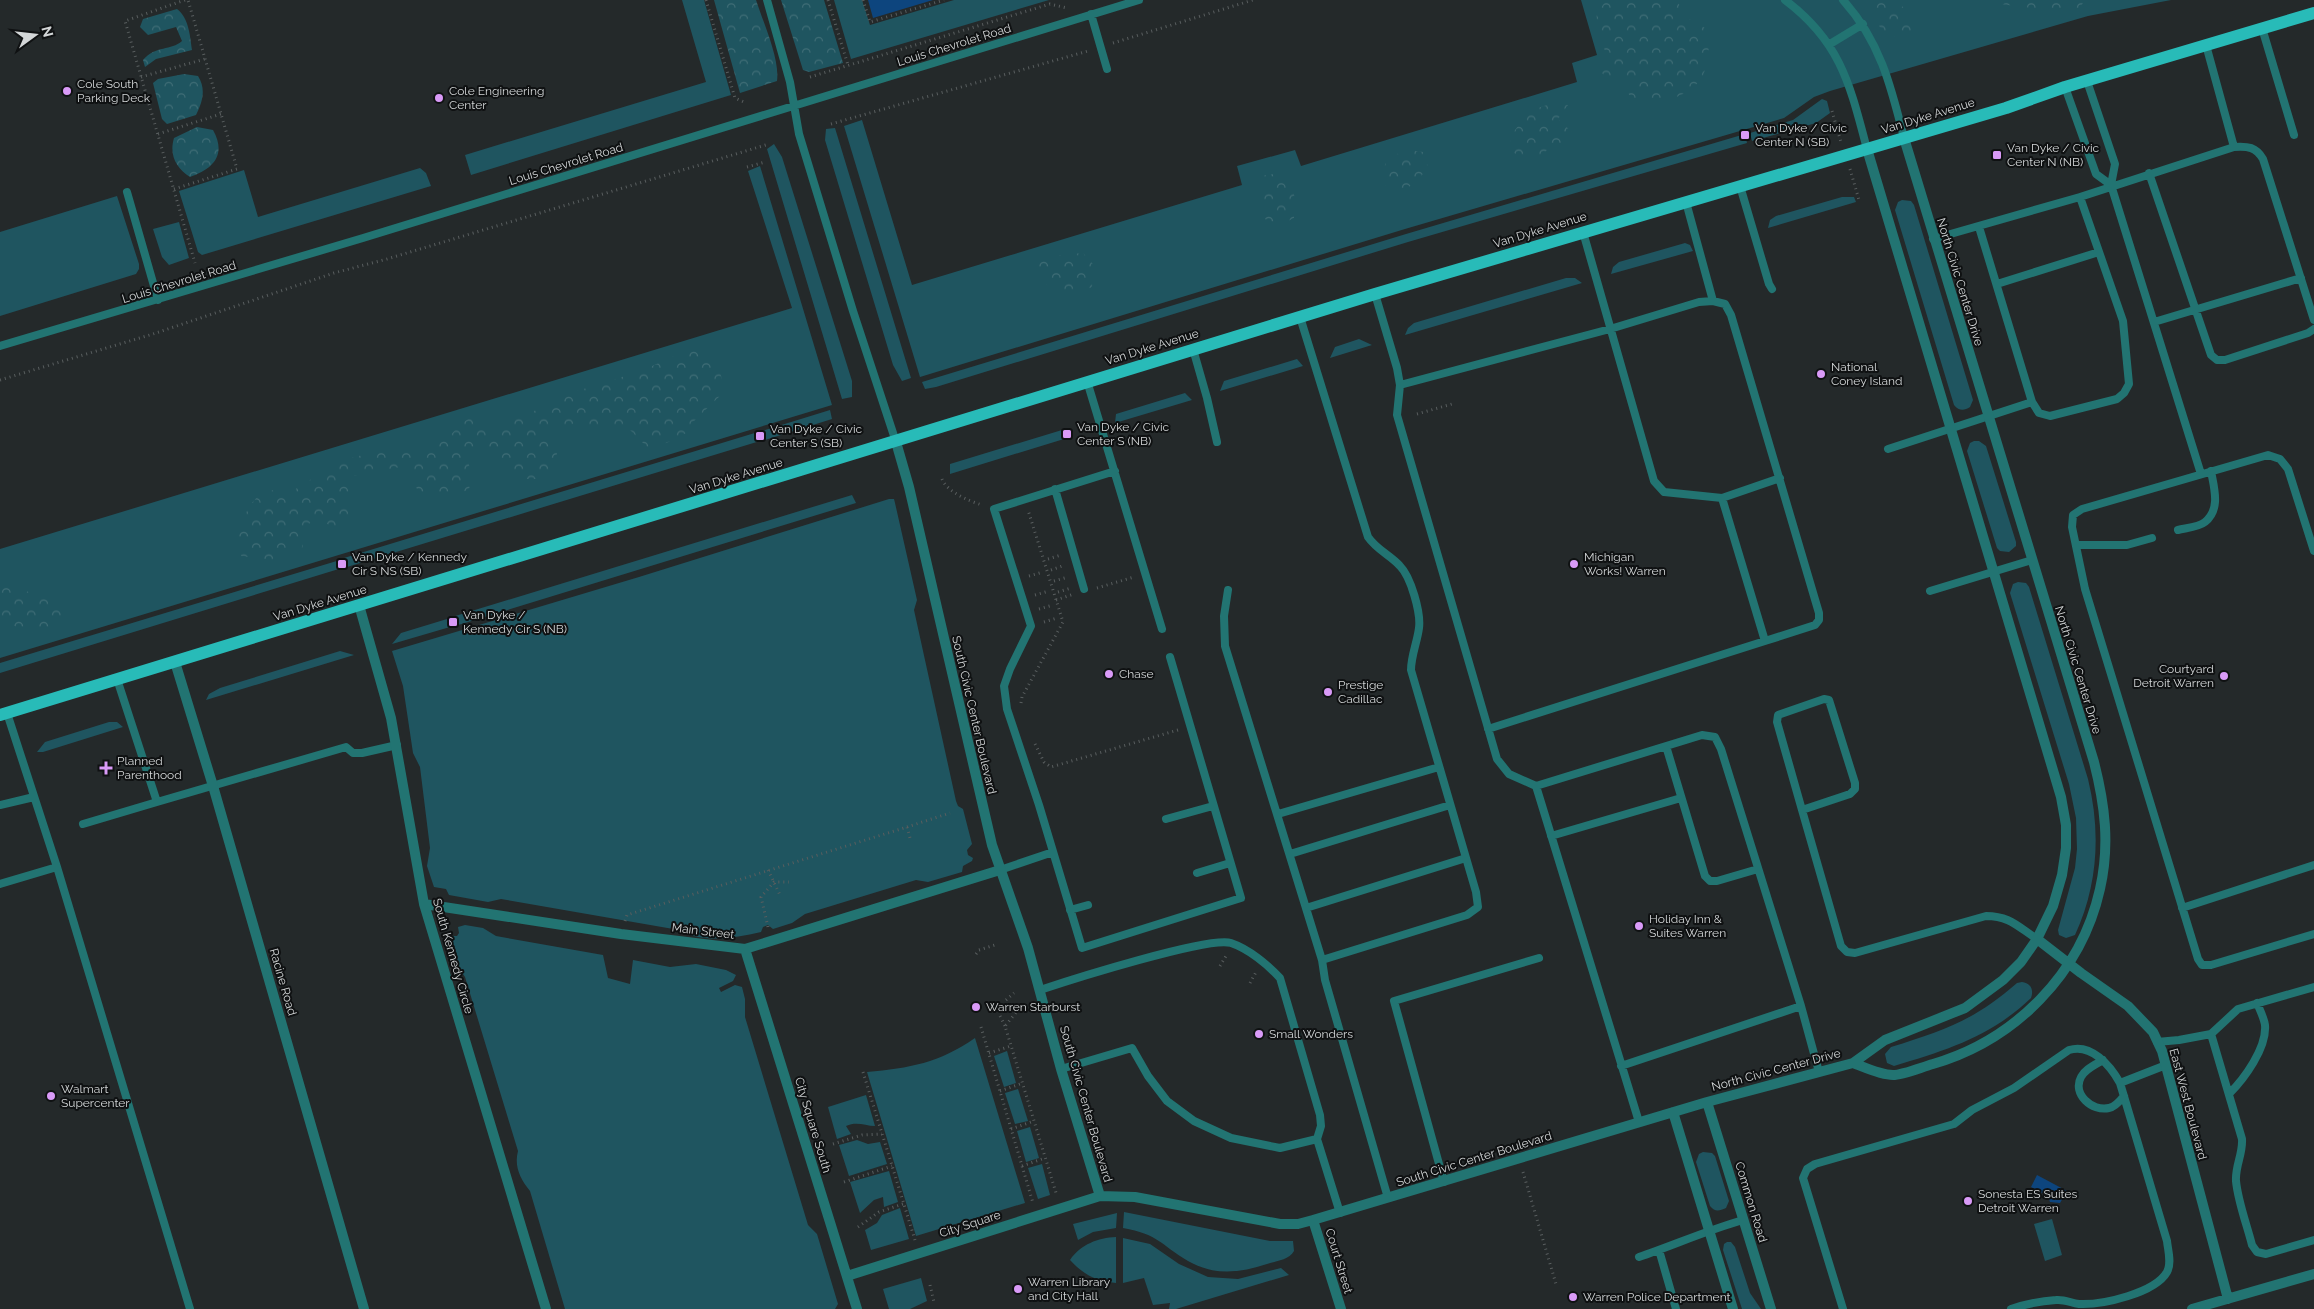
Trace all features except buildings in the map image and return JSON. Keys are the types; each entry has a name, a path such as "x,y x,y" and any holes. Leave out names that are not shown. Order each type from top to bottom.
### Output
{"main road":[{"name":"Van Dyke Avenue","path":"4,714 1375,294 2006,108 2065,87 2314,13"}],"street":[{"name":"North Civic Center Drive","path":"1853,1063 1893,1075 1951,1059 1974,1049 2019,1021 2054,984 2069,963 2089,924 2100,889 2106,854 2106,825 2094,762 1933,239 1904,138"},
{"name":"North Civic Center Drive","path":"1706,1102 1853,1063 1884,1040 1965,1008 1983,996 2021,962 2037,939 2053,906 2062,875 2066,848 2066,825 2054,769 1950,430 1867,149"},
{"name":"South Civic Center Boulevard","path":"896,442 909,487 985,818 1000,870 1040,990 1061,1069 1100,1196 1135,1197 1280,1224 1298,1224 1444,1182 1706,1102"},
{"name":"South Kennedy Circle","path":"359,605 381,677 397,744 424,904 546,1309"},
{"name":"Racine Road","path":"175,662 213,786 364,1309"},
{"name":"Main Street","path":"424,904 621,934 745,949 1000,870"},
{"name":"East West Boulevard","path":"2037,939 2128,1006 2153,1032 2166,1065 2228,1298"},
{"name":"City Square South","path":"745,949 857,1309"},
{"name":"Common Road","path":"1706,1102 1771,1309"},
{"path":"1673,1112 1733,1309"},
{"name":"City Square","path":"847,1276 1100,1196"},
{"name":"Court Street","path":"1313,1220 1341,1309"},
{"path":"2192,1309 2314,1274"}],"lane":[{"path":"767,0 790,82 799,134 853,311 896,442"},
{"name":"Louis Chevrolet Road","path":"0,346 158,300 1139,0"},
{"path":"1785,0 1813,24 1830,44 1848,79 1867,149"},
{"path":"1843,0 1863,24 1889,77 1904,138"},
{"path":"1091,14 1107,69"},
{"path":"1830,44 1863,24"},
{"path":"2262,28 2294,135"},
{"path":"2206,45 2234,147"},
{"path":"2087,81 2115,164 2111,185 2201,474"},
{"path":"2065,87 2096,174 2111,185"},
{"path":"1933,239 1979,227 2234,147 2249,146 2258,150 2263,159 2314,320"},
{"path":"2149,173 2211,355 2217,360 2234,357 2308,334 2314,329"},
{"path":"1740,186 1772,289"},
{"path":"128,192 158,300"},
{"path":"1979,227 2032,402 2039,413 2050,416 2117,399 2124,393 2129,384 2123,321 2080,196"},
{"path":"1686,202 1713,301"},
{"path":"1583,232 1654,481 1664,492 1722,498 1780,478"},
{"path":"1997,284 2099,252"},
{"path":"2154,322 2301,278"},
{"path":"1375,294 1400,385 1397,415 1497,759 1509,774 1536,786 1702,735 1715,737 1721,749 1801,1006 1818,1072"},
{"path":"1400,385 1610,329 1699,302 1713,301 1725,304 1731,315 1819,613 1819,620 1814,625 1488,729"},
{"path":"1300,317 1368,537 1374,546 1400,565 1407,575 1419,616 1419,629 1411,660 1411,670 1476,892 1478,907 1467,915 1322,960"},
{"path":"1193,350 1217,442"},
{"path":"1087,382 1162,629"},
{"path":"1888,449 1988,418 2032,402"},
{"path":"2314,551 2288,468 2280,458 2268,455 2082,509 2073,515 2072,527 2084,589 2198,959 2202,965 2211,965 2314,934"},
{"path":"2178,530 2205,522 2212,513 2216,498 2211,471"},
{"path":"1115,472 994,509 1031,626 1010,669 1004,686 1007,709 1082,948 1240,898 1170,657"},
{"path":"1055,489 1084,589"},
{"path":"1722,498 1765,641"},
{"path":"2076,545 2127,545 2152,538"},
{"path":"1930,591 2032,560"},
{"path":"1228,590 1224,616 1225,646 1322,960 1325,980 1388,1198"},
{"path":"117,679 157,802"},
{"path":"1802,810 1850,794 1855,789 1856,783 1829,700 1807,704 1778,715 1777,722 1802,810 1841,946 1847,952 1855,954 1986,916 1999,916 2010,920 2037,939"},
{"path":"4,714 57,867 190,1309"},
{"path":"83,824 346,747 353,753 362,753 397,744"},
{"path":"1666,746 1705,876 1710,881 1717,881 1758,869"},
{"path":"1278,814 1439,767"},
{"path":"1536,786 1639,1122"},
{"path":"0,805 34,797"},
{"path":"1552,836 1682,798"},
{"path":"1290,854 1450,805"},
{"path":"1166,819 1213,806"},
{"path":"1000,870 1053,852"},
{"path":"1306,908 1466,858"},
{"path":"1197,873 1230,863"},
{"path":"2182,908 2314,865"},
{"path":"0,884 57,867"},
{"path":"1070,910 1088,905"},
{"path":"1040,990 1206,943 1230,942 1270,967 1280,978 1320,1115 1321,1126 1317,1139 1340,1213"},
{"path":"1444,1182 1394,1000 1539,958"},
{"path":"2157,1042 2211,1034 2238,1008 2314,987"},
{"path":"2228,1094 2248,1072 2264,1040 2265,1025 2257,1003"},
{"path":"1621,1066 1801,1006"},
{"path":"2211,1034 2242,1139 2243,1150 2237,1169 2236,1182 2252,1245 2257,1252 2266,1254 2314,1240"},
{"path":"1843,1309 1803,1178 1807,1169 1815,1164 1954,1124 1972,1110 2014,1088 2069,1050 2079,1047 2090,1051 2103,1060 2115,1073 2120,1083 2167,1241 2170,1263 2168,1271 2152,1287 2124,1297 2079,1304 2059,1300 2035,1302 2011,1309"},
{"path":"1061,1069 1132,1048 1148,1076 1167,1101 1194,1120 1231,1138 1280,1148 1317,1139"},
{"path":"2103,1060 2081,1076 2079,1084 2080,1093 2085,1101 2094,1107 2102,1109 2111,1108 2124,1096"},
{"path":"2120,1083 2166,1065"},
{"path":"1639,1257 1694,1238 1708,1230 1743,1220"},
{"path":"1659,1250 1676,1309"}],"path":[{"path":"174,189 236,169 186,0 125,21 195,263"},
{"path":"706,0 735,98 744,102"},
{"path":"828,0 848,65"},
{"path":"863,0 870,22 944,0"},
{"path":"831,124 1100,47 1254,0"},
{"path":"810,77 1050,4 1067,8 1075,6"},
{"path":"142,77 205,59"},
{"path":"158,134 221,114"},
{"path":"0,380 153,334 334,273 769,144"},
{"path":"747,167 765,162"},
{"path":"1418,414 1452,404"},
{"path":"942,479 960,495 973,502"},
{"path":"1022,706 1022,697 1063,622 1028,508"},
{"path":"1048,559 1063,554"},
{"path":"1051,570 1065,565"},
{"path":"1027,576 1043,572"},
{"path":"1109,584 1146,574"},
{"path":"1054,581 1069,576"},
{"path":"1058,592 1073,588"},
{"path":"1034,595 1049,591"},
{"path":"1038,609 1053,605"},
{"path":"1042,622 1058,618"},
{"path":"1034,743 1044,762 1051,767 1191,727"},
{"path":"621,934 627,914 950,813"},
{"path":"907,827 910,838"},
{"path":"768,870 780,895"},
{"path":"768,927 761,896 774,882 789,882"},
{"path":"976,954 979,950 998,944"},
{"path":"1220,966 1229,951"},
{"path":"1006,1000 1014,993"},
{"path":"1005,1026 1019,1009"},
{"path":"1000,1016 1005,1026 1057,1196"},
{"path":"981,1027 1034,1203"},
{"path":"989,1053 1011,1046"},
{"path":"863,1072 915,1241"},
{"path":"1000,1091 1022,1083"},
{"path":"1012,1129 1034,1121"},
{"path":"833,1144 862,1135 882,1134"},
{"path":"1022,1166 1045,1158"},
{"path":"844,1182 892,1166"},
{"path":"1523,1173 1556,1284"},
{"path":"858,1227 879,1212 903,1204"},
{"path":"930,1285 934,1302"}],"green space":[{"path":"682,0 704,0 731,95 471,175 465,155 706,82"},
{"path":"714,0 756,0 774,52 777,81 740,93"},
{"path":"781,0 824,0 843,63 809,72 803,70"},
{"path":"834,0 862,0 870,25 954,0 1049,0 851,59"},
{"path":"1581,0 2171,0 2088,16 1830,91 1814,97 1784,118 1405,229 920,377 844,126 862,120 912,285 1242,185 1237,166 1295,150 1301,166 1577,82 1572,63 1597,55"},
{"path":"1607,0 1677,0 1685,17 1709,31 1707,63 1700,81 1692,88 1671,99 1649,103 1639,102 1631,97 1623,79 1609,80 1599,70 1605,51 1596,24 1597,12"},
{"path":"1877,0 1901,5 1918,24 1914,37 1893,36 1882,29 1874,17 1872,9"},
{"path":"1991,0 2085,0 2079,9 2053,11 1993,3"},
{"path":"177,9 186,22 190,33 192,50 156,59 145,67 143,60 148,55 182,41 176,27 148,35 140,27 143,19"},
{"path":"184,74 198,76 203,90 200,105 196,115 167,124 162,119 153,83 158,79"},
{"path":"1822,99 1827,101 1830,113 1816,123 1752,141 1750,133 1793,120"},
{"path":"1553,103 1568,105 1558,119 1574,134 1560,147 1549,148 1539,158 1523,160 1513,152 1510,137 1529,111"},
{"path":"197,127 213,130 219,147 218,154 211,165 190,177 177,165 172,150 174,138"},
{"path":"835,128 911,378 902,381 893,365 825,140 826,129"},
{"path":"1745,134 1747,143 1408,242 936,387 925,389 922,382 1406,234"},
{"path":"774,144 782,157 852,381 852,397 842,399 767,149"},
{"path":"1410,150 1423,152 1428,167 1411,186 1401,189 1387,189 1382,176 1386,161 1397,154"},
{"path":"760,166 832,405 0,658 0,549 792,308 748,171"},
{"path":"420,168 426,173 431,186 202,255 198,252 179,191 244,170 258,217"},
{"path":"1280,173 1292,187 1295,199 1294,218 1284,223 1267,221 1261,214 1261,176"},
{"path":"117,196 139,264 136,274 0,316 0,232"},
{"path":"1842,197 1854,197 1856,202 1768,228 1770,220 1776,216"},
{"path":"1902,200 1911,201 1914,205 1973,400 1970,407 1966,409 1962,410 1954,405 1895,210 1898,202"},
{"path":"179,222 189,258 169,265 162,257 153,229"},
{"path":"1685,243 1690,245 1693,251 1611,274 1613,267 1619,262"},
{"path":"1083,253 1093,264 1092,287 1074,292 1065,292 1056,290 1042,281 1038,273 1037,263 1060,255"},
{"path":"1566,278 1575,278 1582,283 1405,335 1408,328 1414,323"},
{"path":"1359,339 1372,345 1330,358 1335,347"},
{"path":"694,351 717,367 722,377 723,393 693,422 686,433 674,440 649,449 628,428 614,425 600,429 574,424 546,429 548,442 557,452 556,464 548,474 536,479 522,479 491,452 477,451 468,461 472,477 469,489 457,495 430,496 417,489 411,476 400,467 352,476 350,489 352,517 342,527 329,525 318,518 307,525 302,549 272,560 241,556 237,531 250,505 260,494 274,490 289,493 335,465 355,457 376,452 421,448 439,443 448,438 461,424 471,418 494,431 518,416 532,412 574,392 641,371 681,353"},
{"path":"1297,359 1303,366 1220,391 1224,381"},
{"path":"1185,393 1192,400 1115,423 1116,414"},
{"path":"830,410 832,419 765,440 762,431"},
{"path":"1062,430 1064,439 950,474 950,464"},
{"path":"758,432 760,441 347,567 344,558"},
{"path":"1979,441 1986,446 2016,542 2016,546 2009,552 2000,551 1997,548 1967,451 1970,443"},
{"path":"852,495 856,503 455,626 452,617"},
{"path":"894,499 917,600 914,610 956,801 958,806 963,809 972,844 967,850 968,855 973,858 972,861 963,866 962,872 928,882 916,880 805,914 792,923 773,929 768,925 763,927 761,932 719,938 699,937 679,930 501,899 488,902 449,895 446,889 434,887 427,866 430,848 420,767 413,753 403,686 392,651"},
{"path":"340,560 342,568 0,673 0,663"},
{"path":"0,577 57,605 66,614 60,627 35,633 20,630 0,615"},
{"path":"2018,582 2026,583 2029,587 2088,779 2095,819 2095,858 2089,897 2075,935 2066,938 2059,935 2058,930 2075,868 2077,849 2076,818 2069,784 2010,593 2013,584"},
{"path":"447,619 450,627 392,644 401,633"},
{"path":"340,651 354,655 206,700 209,694 220,688"},
{"path":"109,722 117,722 123,727 43,752 37,752 45,742"},
{"path":"465,925 483,928 496,936 603,955 608,978 630,984 633,960 670,967 696,964 726,970 736,975 733,981 719,988 721,992 735,985 742,987 745,999 745,1017 808,1225 817,1234 838,1304 835,1309 565,1309 530,1191 523,1182 519,1172 517,1162 518,1151 465,977 452,952 451,936 457,936 459,933 458,927"},
{"path":"2022,982 2031,987 2031,998 2000,1023 1950,1048 1894,1066 1887,1063 1885,1054 1891,1047 1958,1023 2002,996 2017,983"},
{"path":"975,1038 1025,1203 916,1236 867,1072 897,1069 924,1063 949,1053"},
{"path":"1007,1051 1016,1083 1004,1087 994,1056"},
{"path":"1018,1089 1028,1121 1015,1124 1005,1093"},
{"path":"866,1095 875,1126 857,1124 846,1126 851,1134 837,1139 828,1107"},
{"path":"1030,1127 1039,1158 1026,1162 1017,1131"},
{"path":"857,1140 868,1144 880,1142 887,1164 849,1176 839,1145"},
{"path":"1703,1152 1712,1153 1715,1156 1729,1201 1726,1208 1721,1210 1715,1210 1710,1206 1696,1162 1699,1154"},
{"path":"1042,1164 1050,1195 1038,1199 1028,1168"},
{"path":"889,1171 898,1202 884,1207 883,1197 874,1200 860,1213 850,1182"},
{"path":"900,1208 909,1239 871,1250 865,1230 877,1223 882,1215"},
{"path":"1124,1212 1270,1241 1293,1241 1294,1251 1282,1260 1257,1267 1227,1272 1208,1269 1188,1261 1144,1233 1123,1228"},
{"path":"1117,1213 1116,1228 1093,1232 1078,1240 1073,1224"},
{"path":"2052,1219 2062,1255 2045,1261 2034,1224"},
{"path":"1116,1237 1116,1283 1102,1281 1091,1276 1080,1270 1070,1260 1074,1254 1090,1243"},
{"path":"1123,1238 1150,1244 1179,1264 1208,1277 1238,1279 1281,1268 1289,1275 1176,1309 1169,1309 1170,1303 1153,1305 1144,1278 1123,1283"},
{"path":"1731,1242 1735,1247 1750,1293 1761,1309 1742,1309 1723,1250 1724,1244"},
{"path":"921,1278 927,1301 910,1309 889,1309 883,1289"}],"water":[{"path":"868,0 933,0 873,18"},
{"path":"2037,1175 2067,1191 2060,1203 2050,1202 2048,1196 2031,1187"}],"place":[{"name":"Cole South Parking Deck","path":"67,91"},
{"name":"Cole Engineering Center","path":"439,98"},
{"name":"Van Dyke / Civic Center N (SB)","path":"1745,135"},
{"name":"Van Dyke / Civic Center N (NB)","path":"1997,155"},
{"name":"National Coney Island","path":"1821,374"},
{"name":"Van Dyke / Civic Center S (NB)","path":"1067,434"},
{"name":"Van Dyke / Civic Center S (SB)","path":"760,436"},
{"name":"Van Dyke / Kennedy Cir S NS (SB)","path":"342,564"},
{"name":"Michigan Works! Warren","path":"1574,564"},
{"name":"Van Dyke / Kennedy Cir S (NB)","path":"453,622"},
{"name":"Chase","path":"1109,674"},
{"name":"Courtyard Detroit Warren","path":"2224,676"},
{"name":"Prestige Cadillac","path":"1328,692"},
{"name":"Planned Parenthood","path":"106,768"},
{"name":"Holiday Inn & Suites Warren","path":"1639,926"},
{"name":"Warren Starburst","path":"976,1007"},
{"name":"Small Wonders","path":"1259,1034"},
{"name":"Walmart Supercenter","path":"51,1096"},
{"name":"Sonesta ES Suites Detroit Warren","path":"1968,1201"},
{"name":"Warren Library and City Hall","path":"1018,1289"},
{"name":"Warren Police Department","path":"1573,1297"}]}
